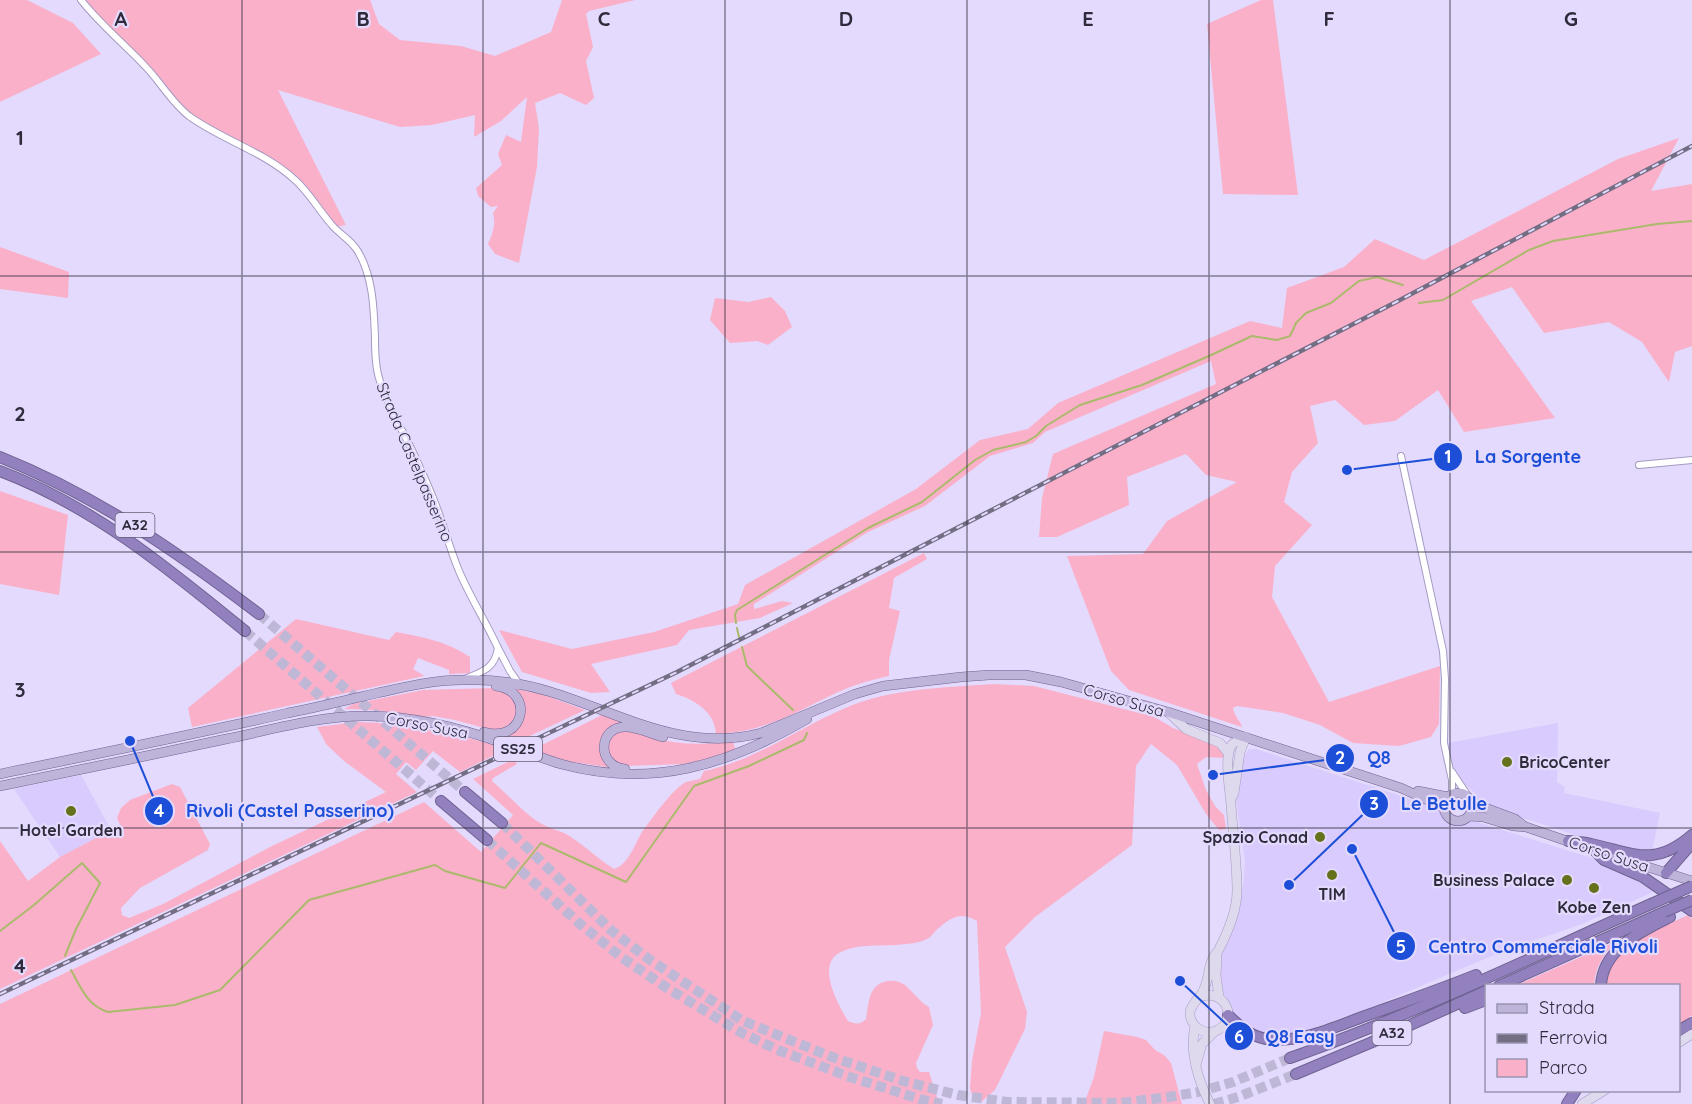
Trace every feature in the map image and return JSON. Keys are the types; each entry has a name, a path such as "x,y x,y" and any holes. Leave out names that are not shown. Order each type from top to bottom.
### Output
{"highway":[{"name":"A32","path":"0,457 36,471 126,519 166,545 259,614"},
{"name":"A32","path":"0,471 67,502 127,538 245,631"},
{"path":"465,792 502,823"},
{"path":"441,801 487,840"},
{"path":"1568,841 1649,856 1674,849 1692,835"},
{"path":"1666,873 1692,843"},
{"path":"1593,849 1604,860 1643,877 1692,909"},
{"name":"A32","path":"1290,1058 1387,1021 1692,886"},
{"path":"1601,984 1604,968 1620,947 1667,914 1692,900"},
{"path":"1504,984 1667,914 1692,909"},
{"path":"1228,1015 1251,1035 1281,1040 1306,1037 1478,974 1506,969"},
{"name":"A32","path":"1296,1074 1485,991"},
{"path":"1370,1043 1396,1038 1485,1000"}],"main road":[{"name":"Corso Susa","path":"0,774 447,680 500,681 519,684 553,692 660,730 692,738 720,739 748,736 870,689 897,683 989,675 1026,675 1078,686 1168,712 1401,788 1444,808"},
{"path":"435,724 455,723 492,734 508,732 517,722 520,705 512,692 499,687 474,685 463,680"},
{"name":"Corso Susa","path":"0,786 323,720 364,716 435,724 484,737 579,768 621,773 675,771 713,763 749,749 840,700"},
{"path":"675,771 660,767 632,769 616,767 606,757 605,740 614,729 625,727 669,739 692,738"},
{"name":"Corso Susa","path":"1401,788 1450,796"},
{"name":"SS25","path":"1450,796 1460,793 1470,800"},
{"path":"1444,808 1450,796"},
{"name":"Corso Susa","path":"1470,800 1515,819 1526,827"},
{"path":"1469,816 1472,811 1470,800"},
{"name":"SS25","path":"1444,808 1447,815 1454,820 1462,820 1469,816"},
{"name":"Corso Susa","path":"1469,816 1526,827 1692,881"}],"street":[{"name":"Strada Castelpasserino","path":"81,0 145,65 168,96 188,115 249,149 293,178 311,196 334,227 356,248 370,284 375,360 382,386 429,489 463,579 510,671 519,684"},
{"path":"1401,456 1443,651 1444,743 1450,769 1450,796"},
{"path":"1639,465 1692,460"},
{"path":"463,680 488,668 496,658 498,648"},
{"path":"1168,712 1186,729 1220,743 1228,753"},
{"path":"1214,1032 1203,1032 1195,1026 1190,1016 1192,1005 1200,997 1208,978 1211,960 1218,951 1233,915 1237,892 1231,801 1228,789 1228,753 1234,743 1246,737"},
{"path":"1231,801 1240,752 1246,737"},
{"path":"1450,769 1470,800"},
{"path":"1196,1065 1202,1044 1224,1026 1228,1015 1226,1005 1219,997 1216,976 1218,951"},
{"path":"1200,997 1210,995 1219,997"},
{"path":"1195,1026 1192,1051 1204,1092 1210,1104"},
{"path":"1582,1104 1602,1092"}],"shaded area":[{"path":"1558,723 1557,782 1565,787 1564,793 1660,813 1652,851 1644,852 1606,845 1483,805 1478,801 1475,793 1455,773 1448,743"},
{"path":"1249,749 1256,749 1429,805 1442,812 1451,823 1462,826 1471,821 1477,822 1604,862 1655,891 1582,924 1501,952 1367,1009 1289,1035 1261,1034 1250,1029 1235,1015 1223,992 1219,977 1219,965 1240,901 1244,879 1245,861 1236,800 1243,758"},
{"path":"81,775 111,830 60,857 14,789"}],"green space":[{"path":"0,0 27,0 73,23 101,54 0,102"},
{"path":"81,0 370,0 379,24 400,40 461,46 495,56 551,32 562,0 635,0 589,11 586,14 593,47 586,61 594,98 586,105 560,93 535,103 539,128 537,167 519,263 495,254 488,244 493,228 493,213 498,206 491,207 478,196 476,188 502,165 498,154 506,135 521,142 527,97 501,121 474,137 475,115 432,125 400,127 278,90 346,225 334,227 290,174 188,113"},
{"path":"1261,0 1273,0 1298,195 1223,194 1207,24"},
{"path":"1679,138 1651,191 1692,184 1692,346 1675,352 1669,382 1642,342 1609,322 1544,333 1512,287 1471,301 1555,418 1464,432 1438,390 1395,421 1364,425 1335,400 1310,406 1318,443 1292,472 1284,502 1312,525 1275,566 1272,597 1329,702 1440,666 1439,724 1431,737 1399,746 1353,743 1320,725 1283,713 1237,706 1233,708 1242,727 1129,690 1111,671 1067,556 1143,554 1167,521 1237,482 1206,475 1186,454 1127,477 1129,505 1057,537 1039,537 1042,498 1053,454 1216,384 1211,361 1045,432 1033,443 990,456 925,506 868,532 754,604 754,609 782,601 793,603 760,618 689,630 677,645 591,664 610,692 591,693 522,672 499,630 572,649 654,632 738,604 745,585 916,489 980,440 1028,429 1058,403 1250,321 1282,328 1287,288 1344,267 1375,239 1424,260 1618,159"},
{"path":"0,247 69,272 68,298 0,289"},
{"path":"771,297 785,311 792,327 768,345 757,341 730,343 710,320 715,298 748,302"},
{"path":"0,491 68,515 59,595 0,584"},
{"path":"924,553 927,559 894,578 889,608 900,611 889,660 889,676 836,693 772,723 722,734 716,734 712,719 703,708 676,694 671,683"},
{"path":"296,619 389,640 396,632 434,640 470,657 470,673 449,674 449,670 418,658 413,669 424,676 192,727 188,708"},
{"path":"993,684 1034,686 1151,716 1173,728 1219,745 1225,758 1206,757 1197,764 1206,790 1215,806 1224,815 1226,829 1219,830 1206,814 1177,765 1151,744 1136,766 1132,845 1035,917 1005,947 1027,1012 1025,1029 995,1090 980,1103 974,1101 970,1088 972,1061 981,1013 977,921 958,916 949,920 923,941 847,949 833,958 830,965 831,985 848,1021 857,1023 866,1019 873,991 876,986 887,981 903,984 929,1007 933,1025 916,1063 920,1072 929,1072 939,1104 0,1104 0,1004 424,802 481,852 513,815 473,779 514,759 517,764 493,778 492,781 531,817 568,835 614,869 627,859 642,832 669,797 686,782 700,779 704,771 740,760 861,702 916,690"},
{"path":"492,688 504,691 515,701 517,709 510,724 495,731 433,716 422,717 375,710 344,709 353,704 423,690"},
{"path":"512,688 544,695 585,710 515,743 499,737 512,732 522,699"},
{"path":"602,715 623,723 608,729 600,741 601,755 612,768 567,761 532,750"},
{"path":"357,722 433,730 507,749 460,772 433,751 416,770 406,762 396,774 417,792 0,989 0,841 28,881 60,857 111,830 115,838 124,834 117,818 121,808 130,800 172,784 180,787 210,844 208,850 140,888 121,908 122,915 129,918 163,904 270,847 386,792 344,761 326,744 317,727"},
{"path":"618,730 683,743 733,742 735,748 734,751 684,764 624,766 618,765 608,755 608,739"},
{"path":"1688,915 1692,919 1692,1015 1680,1025 1680,984 1606,984 1615,959 1636,940"},
{"path":"1615,942 1600,962 1594,984 1519,984"},
{"path":"1104,1031 1146,1040 1155,1050 1164,1055 1171,1063 1182,1104 1084,1104 1094,1077"}],"waterway":[{"path":"1419,303 1443,300 1529,250 1553,241 1657,224 1692,221"},
{"path":"736,623 737,610 868,528 922,502 975,460 993,450 1026,442 1046,426 1080,405 1142,385 1252,336 1277,340 1290,336 1296,323 1306,313 1331,303 1359,281 1377,277 1403,285"},
{"path":"737,628 739,637"},
{"path":"742,647 747,666 793,710"},
{"path":"71,970 90,1000 108,1012 175,1005 220,990 309,900 435,865 445,871 505,888 541,843 626,882 694,786 749,766 804,740 807,733"},
{"path":"0,931 82,863 100,883 65,956"}],"tunnel":[{"path":"259,614 465,792"},
{"path":"245,631 441,801"},
{"path":"502,823 612,931 650,960 743,1021 832,1057 903,1081 958,1095 1007,1102 1121,1103 1198,1092 1233,1082 1290,1058"},
{"path":"487,840 579,923 621,957 742,1033 778,1050 847,1076 942,1104"},
{"path":"1214,1104 1296,1074"}],"railway":[{"path":"0,994 677,672 1398,301 1692,146"}],"place":[{"name":"La Sorgente","path":"1347,470"},
{"name":"Rivoli (Castel Passerino)","path":"130,741"},
{"name":"BricoCenter","path":"1507,762"},
{"name":"Q8","path":"1213,775"},
{"name":"Hotel Garden","path":"71,811"},
{"name":"Spazio Conad","path":"1320,837"},
{"name":"Centro Commerciale Rivoli","path":"1352,849"},
{"name":"TIM","path":"1332,875"},
{"name":"Business Palace","path":"1567,880"},
{"name":"Le Betulle","path":"1289,885"},
{"name":"Kobe Zen","path":"1594,888"},
{"name":"Q8 Easy","path":"1180,981"}]}
